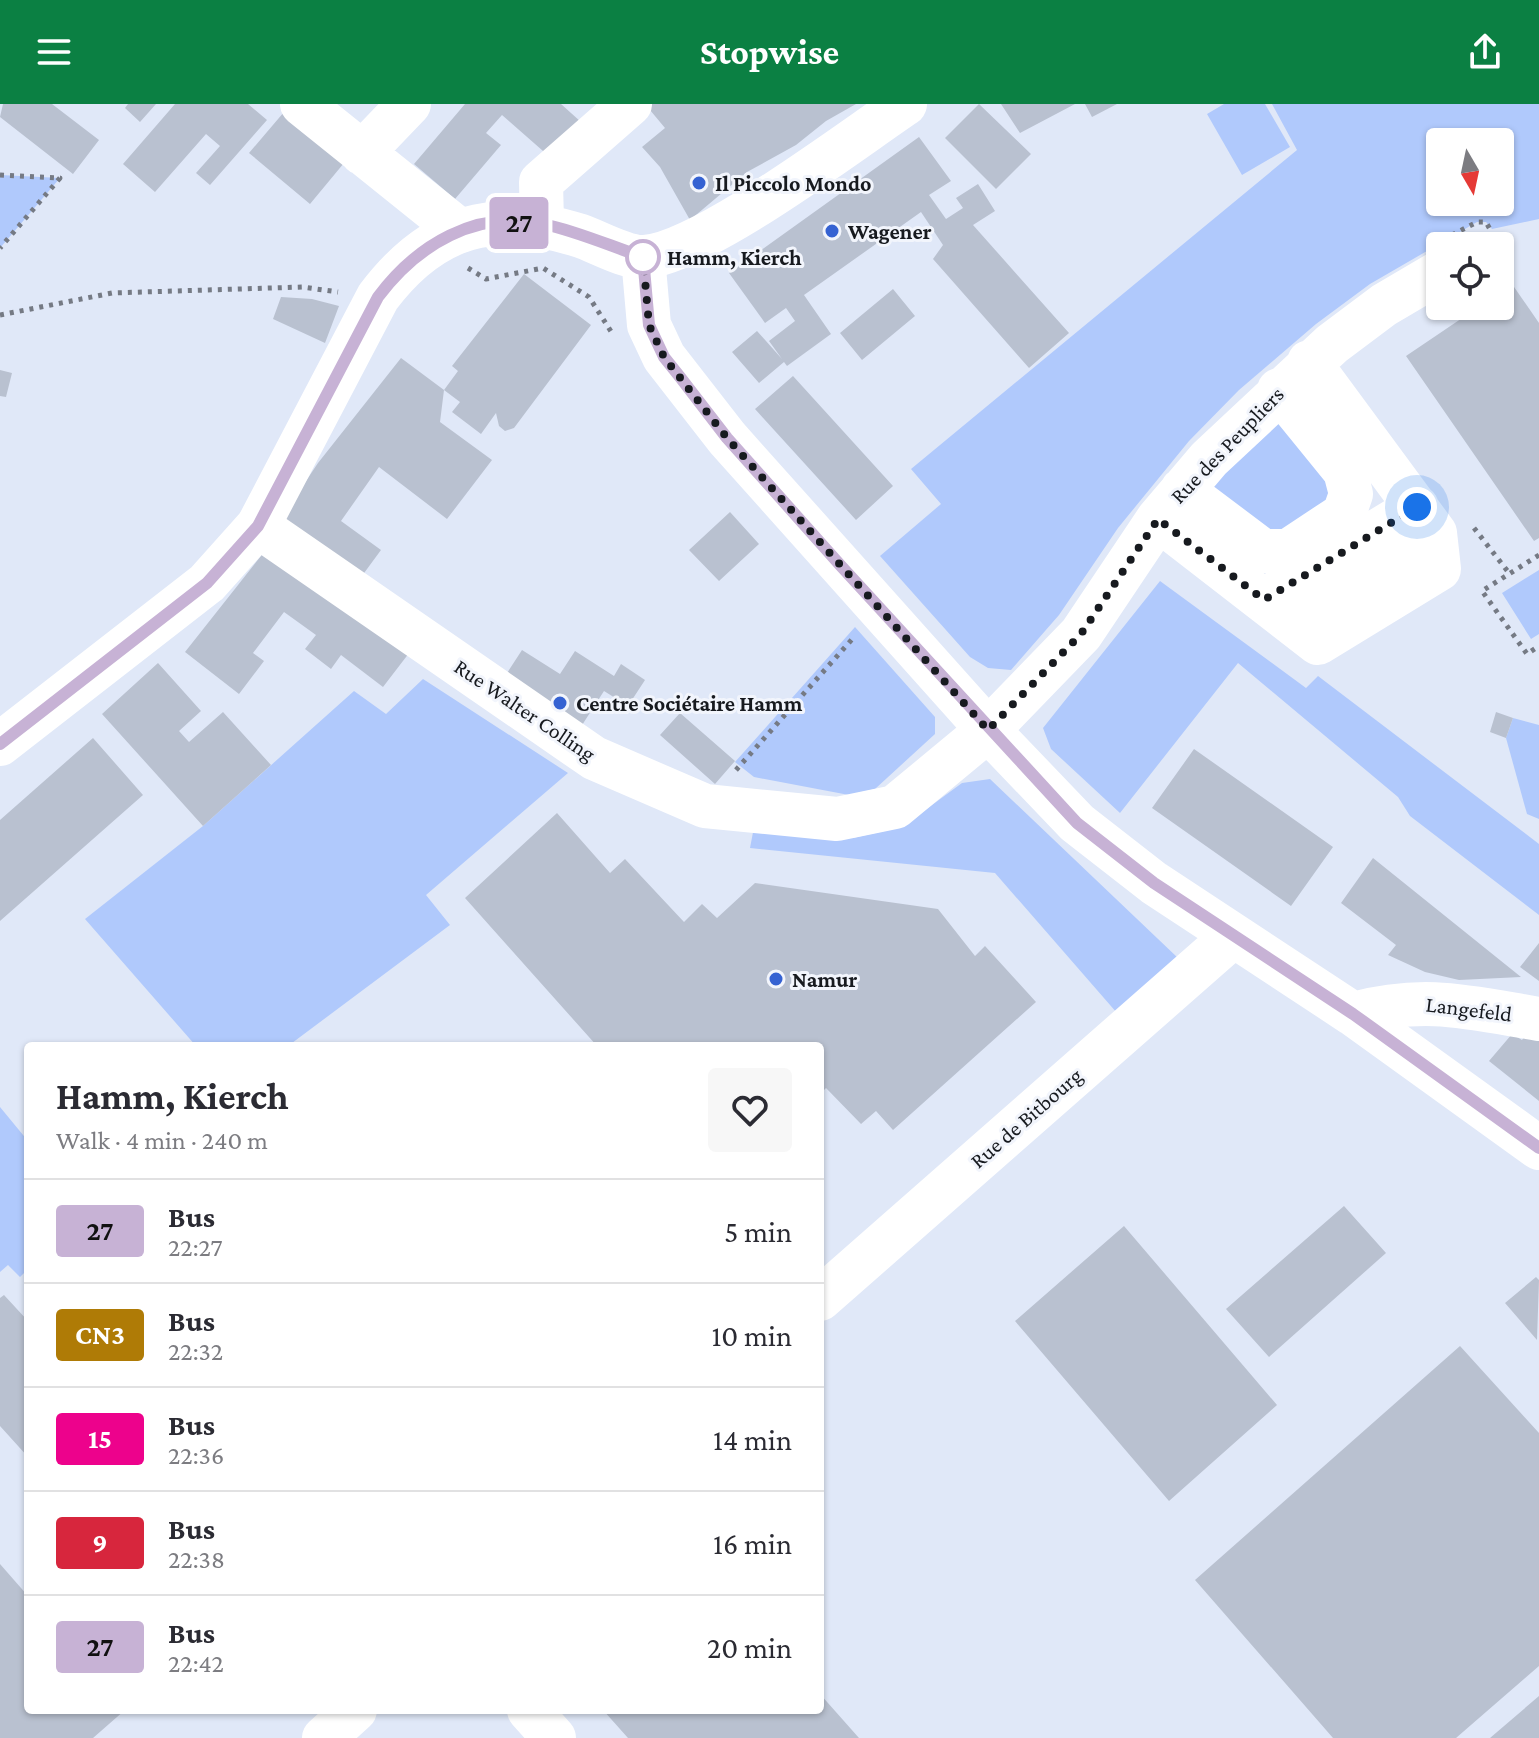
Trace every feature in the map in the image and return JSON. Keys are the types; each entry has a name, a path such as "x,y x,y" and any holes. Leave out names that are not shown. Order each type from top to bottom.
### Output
{"street":[{"path":"302,104 362,153 444,238"},
{"path":"362,153 409,104"},
{"path":"542,223 541,182 630,104"},
{"path":"0,744 207,583 258,526 378,297 400,268 444,238 500,222 542,223 643,257 695,241 905,104"},
{"path":"643,257 649,325 664,357 727,438 988,730 1077,823 1232,937 1353,1014 1539,1148"},
{"name":"Rue des Peupliers","path":"988,730 1081,634 1170,504 1294,376 1384,305 1426,280"},
{"path":"1170,504 1263,551 1288,551 1344,514 1351,494 1345,471 1294,376"},
{"path":"1170,504 1275,609 1318,643 1439,569 1426,520 1294,376"},
{"path":"1275,609 1426,520"},
{"name":"Rue Walter Colling","path":"258,526 594,758 705,806 837,819 895,807 988,730"},
{"name":"Rue de Bitbourg","path":"824,1295 1232,937"},
{"name":"Langefeld","path":"1353,1014 1391,1004 1433,1002 1539,1019"},
{"path":"324,1738 351,1714"},
{"path":"533,1714 554,1738"}],"path":[{"path":"0,175 60,178 0,248"},
{"path":"444,238 486,279 543,268 589,297 610,334 649,325"},
{"path":"0,315 112,293 302,287 378,297"},
{"path":"1539,555 1482,591 1527,654 1539,646"},
{"path":"705,806 879,609"}],"shaded area":[{"path":"1224,104 1265,104 1290,147 1242,175 1207,114"},
{"path":"1272,104 1539,104 1539,219 1492,229 1486,222 1477,222 1460,232 1426,232 1426,252 1370,284 1316,324 1239,390 1189,441 1118,528 1059,615 1011,670 988,668 970,657 880,556 941,504 911,469 1297,150"},
{"path":"0,175 60,178 0,248"},
{"path":"1280,415 1340,482 1337,506 1265,541 1207,490"},
{"path":"1539,570 1539,634 1531,639 1502,593"},
{"path":"1160,581 1306,688 1318,676 1539,844 1539,915 1410,816 1398,797 1238,663 1120,813 1051,749 1043,728"},
{"path":"855,627 935,717 935,734 875,789 849,795 754,777 735,762"},
{"path":"423,679 568,773 426,895 450,925 293,1042 193,1042 85,919 203,826 354,691 386,714"},
{"path":"1513,718 1539,725 1539,819 1527,814 1506,738"},
{"path":"990,779 1178,958 1117,1013 995,873 750,848 754,827 853,838 902,827 962,783"},
{"path":"0,1107 24,1136 24,1273 20,1277 8,1265 0,1272"}],"building":[{"path":"3,104 52,104 99,140 73,174 0,117"},
{"path":"128,104 156,104 140,122 125,108"},
{"path":"175,104 248,104 267,120 210,185 196,173 220,146 206,134 155,192 123,164"},
{"path":"465,104 561,104 581,122 551,158 502,115 486,133 501,145 455,199 414,164"},
{"path":"645,104 856,104 826,121 796,145 747,172 690,220 660,167 642,147 665,128"},
{"path":"979,104 1031,154 996,189 945,138"},
{"path":"1001,104 1075,104 1020,133"},
{"path":"1085,104 1117,104 1092,117"},
{"path":"284,112 344,163 310,204 249,153"},
{"path":"919,137 951,181 929,195 946,219 963,208 956,198 978,184 995,211 973,225 1069,333 1029,368 933,259 943,245 921,212 804,295 831,334 787,366 784,362 759,383 732,352 757,331 782,359 769,341 795,321 786,308 765,323 729,273"},
{"path":"524,274 591,325 514,428 505,431 499,426 496,413 481,434 452,412 460,402 444,390 458,371 452,366"},
{"path":"1514,287 1539,323 1539,538 1534,541 1406,356 1459,320 1514,320"},
{"path":"893,289 915,316 862,360 840,333"},
{"path":"281,297 312,299 339,306 325,343 273,319"},
{"path":"401,358 444,390 440,422 492,460 447,519 379,467 341,521 381,550 356,584 276,526 318,463"},
{"path":"0,370 12,373 6,397 0,396"},
{"path":"793,376 893,486 856,520 755,409"},
{"path":"730,512 759,544 719,581 689,550"},
{"path":"272,542 416,644 383,687 341,655 331,669 305,649 316,635 284,612 253,653 264,661 239,694 185,652"},
{"name":"Centre Sociétaire Hamm","path":"522,650 560,674 575,651 614,676 621,664 645,680 628,706 604,691 575,736 498,687"},
{"path":"158,663 201,711 179,731 189,742 223,712 271,765 203,826 102,714"},
{"path":"1496,712 1513,718 1506,738 1490,732"},
{"path":"680,713 735,761 715,784 660,735"},
{"path":"93,738 143,795 0,921 0,820"},
{"path":"1194,749 1333,847 1291,906 1152,808"},
{"name":"Namur","path":"557,813 610,873 625,859 684,922 702,904 717,918 755,883 938,909 975,956 985,946 1036,1002 893,1130 876,1111 861,1124 826,1088 824,1090 824,1042 593,1042 465,898"},
{"path":"1373,858 1521,977 1459,980 1425,972 1388,955 1396,945 1341,903"},
{"path":"1539,943 1539,981 1520,967"},
{"path":"1529,1030 1539,1038 1539,1101 1489,1061 1512,1034 1522,1040"},
{"path":"1344,1206 1386,1253 1269,1357 1226,1309"},
{"path":"1124,1226 1277,1405 1169,1501 1015,1321"},
{"path":"1536,1277 1539,1280 1537,1340 1505,1303"},
{"path":"4,1295 24,1317 24,1453 0,1426 0,1298"},
{"path":"1460,1346 1539,1433 1539,1666 1456,1738 1333,1738 1195,1580"},
{"path":"0,1564 24,1591 24,1714 120,1714 93,1738 0,1738"},
{"path":"1539,1696 1539,1738 1490,1738"},
{"path":"824,1699 859,1738 628,1738 607,1714 824,1714"}],"bus line":[{"name":"27","path":"0,744 207,583 258,526 378,297 400,268 429,244 460,231 500,222 542,223 643,257 649,325 664,357 727,438 988,730 1077,823 1154,883 1353,1014 1539,1148"}],"place":[{"name":"Il Piccolo Mondo","path":"699,183"},
{"name":"Wagener","path":"832,231"},
{"name":"Hamm, Kierch","path":"643,257"},
{"name":"Centre Sociétaire Hamm","path":"560,703"},
{"name":"Namur","path":"776,979"}],"route":[{"path":"643,257 649,325 664,357 727,438 988,730 1081,634 1158,519 1264,600 1417,507"}]}
